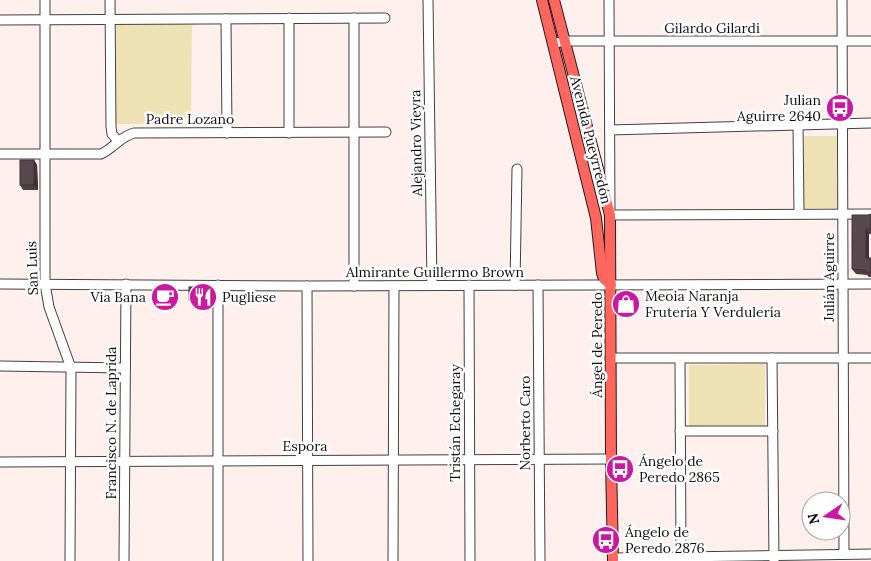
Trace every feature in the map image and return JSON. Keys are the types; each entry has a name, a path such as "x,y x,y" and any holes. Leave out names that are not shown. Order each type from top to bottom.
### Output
{"main road":[{"name":"Avenida Pueyrredón","path":"542,0 596,218 602,273 604,280 611,285"},
{"name":"Avenida Pueyrredón","path":"554,0 610,215"},
{"name":"Ángel de Peredo","path":"610,215 610,459 613,559"}],"street":[{"name":"San Luis","path":"44,0 45,284 49,307 71,368 70,561"},
{"path":"110,0 112,134 118,141"},
{"name":"Alejandro Vieyra","path":"428,0 432,285"},
{"name":"Ángel de Peredo","path":"609,0 610,215"},
{"name":"Julián Aguirre","path":"842,0 844,554"},
{"path":"289,18 289,133"},
{"path":"354,18 354,286"},
{"path":"0,20 385,18"},
{"path":"226,19 227,133"},
{"name":"Gilardo Gilardi","path":"553,44 564,42 871,41"},
{"path":"610,130 871,123"},
{"path":"798,125 799,214"},
{"name":"Padre Lozano","path":"0,154 101,154 127,135 134,133 386,132"},
{"path":"515,285 517,169"},
{"path":"610,215 871,214"},
{"name":"Almirante Guillermo Brown","path":"0,284 307,286 871,284"},
{"name":"Francisco N. de Laprida","path":"124,561 126,284"},
{"path":"218,285 218,561"},
{"name":"Tristán Echegaray","path":"469,285 470,561"},
{"name":"Norberto Caro","path":"538,285 540,561"},
{"path":"307,286 308,561"},
{"path":"392,561 394,286"},
{"path":"611,358 871,358"},
{"path":"772,358 774,558"},
{"path":"680,359 681,557"},
{"path":"0,366 126,368"},
{"path":"680,431 773,431"},
{"name":"Espora","path":"0,462 610,459"},
{"path":"613,559 681,557 774,558 871,554"}],"shaded area":[{"path":"116,23 192,24 191,124 116,124"},
{"path":"804,136 837,136 837,208 804,208"},
{"path":"765,364 765,426 689,426 689,365"}],"building":[{"path":"20,160 34,160 34,185 20,185"},
{"path":"871,214 871,229 866,229 866,258 871,258 871,272 865,272 865,270 852,269 852,215"},
{"path":"189,287 208,287 208,300 189,300"},
{"name":"Via Bana","path":"156,288 170,288 170,301 156,300"},
{"path":"624,290 630,290 629,306 618,307 617,294"}],"place":[{"name":"Julian Aguirre 2640","path":"840,108"},
{"name":"Via Bana","path":"165,297"},
{"name":"Pugliese","path":"203,297"},
{"name":"Meoia Naranja Frutería Y Verdulería","path":"626,304"},
{"name":"Ángelo de Peredo 2865","path":"620,469"},
{"name":"Ángelo de Peredo 2876","path":"606,540"}]}
